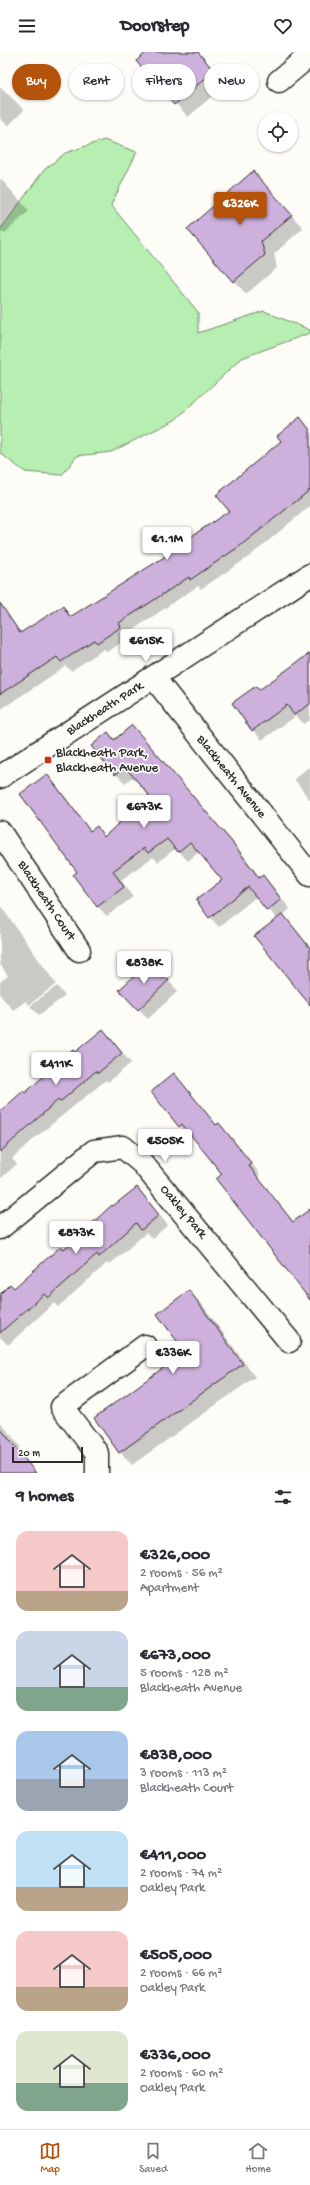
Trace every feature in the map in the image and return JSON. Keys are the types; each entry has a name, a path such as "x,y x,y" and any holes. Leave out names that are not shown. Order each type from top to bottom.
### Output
{"street":[{"path":"279,81 310,55"},
{"name":"Blackheath Park","path":"0,777 310,575"},
{"name":"Blackheath Avenue","path":"154,678 310,875"},
{"name":"Blackheath Court","path":"0,832 79,950"},
{"name":"Oakley Park","path":"0,1228 94,1151 123,1147 142,1163 289,1341"},
{"path":"97,1473 97,1453 62,1407 145,1346"}],"green space":[{"path":"104,140 137,152 111,205 198,312 198,333 264,311 310,330 310,333 242,358 175,420 111,452 77,456 62,475 25,472 0,453 0,230 44,170 65,153"}],"building":[{"path":"147,52 198,52 208,64 204,64 204,80 196,86 196,64 139,64 136,61"},
{"path":"170,100 180,100 174,105"},
{"path":"253,171 292,215 261,241 265,255 233,282 187,229"},
{"path":"300,417 310,430 310,490 240,546 190,580 189,577 119,623 121,627 97,643 94,640 61,662 57,657 0,694 0,603 20,633 63,606 70,617 172,552 171,550 229,511 216,495 281,441 277,436"},
{"path":"310,653 310,704 294,715 287,705 252,731 232,703 256,686 259,690"},
{"path":"132,725 232,842 259,878 263,875 281,899 267,911 248,887 209,918 196,900 222,880 190,842 178,852 167,839 148,853 144,848 113,871 124,887 97,907 73,875 77,872 20,794 47,774 90,831 97,826 104,837 149,795 125,767 115,775 91,746 108,732 114,740"},
{"path":"283,914 310,948 310,1005 254,936"},
{"path":"150,961 169,980 138,1010 119,990"},
{"path":"103,1029 122,1053 98,1073 96,1071 60,1102 58,1100 0,1152 0,1112 23,1091 25,1093 73,1050 75,1052"},
{"path":"174,1073 216,1125 219,1123 252,1164 249,1166 293,1222 310,1209 310,1300 216,1179 222,1174 182,1124 179,1127 151,1092"},
{"path":"137,1187 159,1215 141,1230 136,1223 99,1257 97,1254 48,1298 44,1294 0,1333 0,1294 10,1284 14,1288 61,1246 64,1249 112,1205 113,1206"},
{"path":"189,1290 243,1364 119,1453 94,1418 185,1352 157,1314"},
{"path":"0,1428 36,1473 0,1473"}],"place":[{"name":"Blackheath Park, Blackheath Avenue","path":"48,760"}]}
